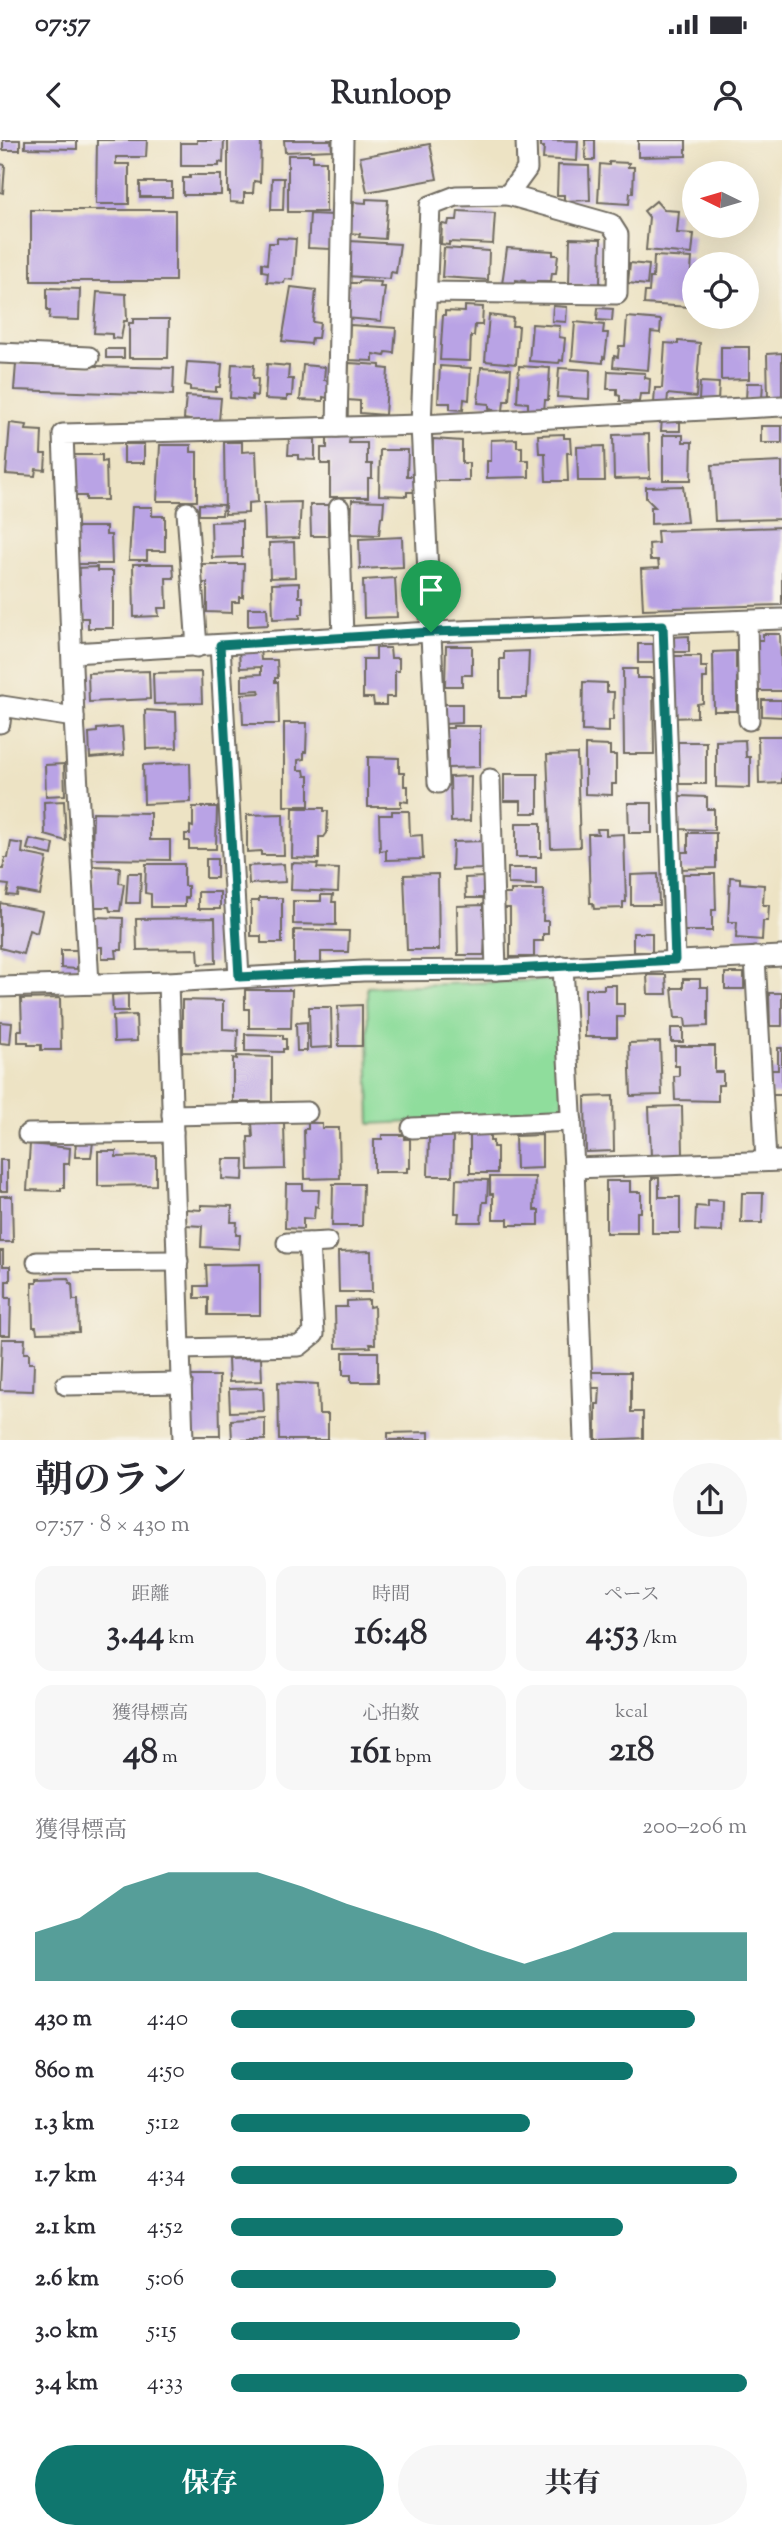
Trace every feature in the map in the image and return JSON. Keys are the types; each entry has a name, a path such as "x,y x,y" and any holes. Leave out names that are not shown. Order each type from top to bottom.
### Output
{"street":[{"path":"337,427 343,140"},
{"path":"508,195 527,169 526,140"},
{"path":"426,292 617,294 618,235 611,224 508,195 456,196 430,206 426,292 421,425 438,783"},
{"path":"0,353 89,356"},
{"path":"89,984 74,717 63,435 421,425 782,406"},
{"path":"339,508 343,638"},
{"path":"187,512 197,647"},
{"path":"72,653 431,632 782,619"},
{"path":"747,621 749,720"},
{"path":"663,625 675,960"},
{"path":"220,645 239,977"},
{"path":"0,723 2,706 74,717"},
{"path":"490,779 496,970"},
{"path":"0,987 168,982 363,971 496,970 782,956"},
{"path":"574,1168 774,1161 755,957"},
{"path":"563,966 572,1121 584,1440"},
{"path":"168,982 183,1440"},
{"path":"28,1134 307,1112"},
{"path":"412,1128 572,1121"},
{"path":"181,1349 299,1346 314,1334 318,1243 287,1243"},
{"path":"37,1262 178,1261"},
{"path":"66,1385 182,1384"}],"green space":[{"path":"549,980 557,984 564,1115 370,1124 367,987"}],"building":[{"path":"3,140 20,140 20,150 3,150"},
{"path":"25,140 77,140 77,149 25,148"},
{"path":"97,140 147,140 146,157 116,157 116,164 129,164 129,204 96,204"},
{"path":"197,140 224,140 223,163 219,162 219,166 181,166 181,143 197,143"},
{"path":"228,140 261,140 260,182 254,181 253,193 244,193 244,203 230,202"},
{"path":"284,140 331,140 332,150 285,152"},
{"path":"541,140 578,141 577,161 543,159 544,147 541,147"},
{"path":"585,140 595,140 595,160 586,160"},
{"path":"638,140 686,140 686,156 638,157"},
{"path":"430,144 437,179 367,192 360,157"},
{"path":"288,155 313,155 313,161 326,161 326,212 288,212"},
{"path":"609,162 629,163 628,167 634,167 633,193 630,193 629,204 598,202 600,164 609,165"},
{"path":"0,164 5,165 3,193 0,192"},
{"path":"558,165 589,166 590,200 564,201 564,195 557,195"},
{"path":"190,175 221,175 221,195 183,195 183,178 190,178"},
{"path":"272,178 284,178 283,210 271,210"},
{"path":"140,182 172,182 172,197 140,197"},
{"path":"366,199 388,200 385,239 359,237 360,234 348,233 349,216 353,216 354,202 366,203"},
{"path":"656,201 664,210 679,211 677,233 682,233 682,238 694,238 692,252 646,250 649,217 644,211"},
{"path":"31,210 175,210 175,281 31,281"},
{"path":"458,211 495,213 493,244 441,244 442,224 448,225 449,220 457,220"},
{"path":"310,214 333,215 331,249 308,248"},
{"path":"277,238 296,239 293,280 285,279 284,283 267,282 268,272 262,271 262,263 267,264 269,243 277,243"},
{"path":"570,238 601,239 600,285 569,285"},
{"path":"349,241 400,244 396,273 391,272 390,279 347,276"},
{"path":"444,248 489,251 488,280 442,277"},
{"path":"507,248 553,251 553,255 558,255 556,273 552,273 551,281 537,281 537,285 516,280 516,285 502,284"},
{"path":"654,256 682,257 682,306 644,304 645,292 649,292 650,278 653,278"},
{"path":"630,263 649,265 647,285 628,283"},
{"path":"381,282 380,287 385,287 381,321 345,318 348,283"},
{"path":"291,287 316,290 313,322 320,323 318,338 312,338 311,344 282,341"},
{"path":"47,288 80,289 79,320 49,319"},
{"path":"97,292 126,294 127,321 124,321 121,339 112,338 112,334 94,333"},
{"path":"465,306 483,307 482,325 475,325 474,336 471,336 470,361 440,360 443,315 445,311 465,312"},
{"path":"553,306 567,307 566,322 552,321"},
{"path":"598,308 613,309 612,321 597,320"},
{"path":"489,315 513,318 512,326 519,326 516,364 485,361"},
{"path":"627,317 661,320 660,333 651,332 648,370 613,367 619,346 625,346"},
{"path":"133,319 169,319 168,358 129,358 129,323 133,323"},
{"path":"575,322 604,325 603,333 608,333 603,363 572,360"},
{"path":"532,324 560,326 559,337 565,338 563,361 529,361"},
{"path":"350,325 396,328 394,353 386,352 385,356 373,354 373,361 348,360"},
{"path":"678,341 700,343 696,397 668,394 667,405 654,404 655,388 662,388 665,343 678,344"},
{"path":"721,347 749,347 749,379 721,380"},
{"path":"106,349 124,349 124,358 106,358"},
{"path":"782,353 782,399 768,399 767,354"},
{"path":"187,362 222,364 220,387 216,387 216,392 190,390 190,386 185,385"},
{"path":"349,363 380,365 380,368 388,369 385,415 360,413 360,401 347,400"},
{"path":"16,364 174,368 173,395 14,390"},
{"path":"232,364 254,365 253,378 258,379 257,396 252,395 252,400 230,398"},
{"path":"267,364 289,366 288,379 293,379 292,396 287,396 287,400 265,399"},
{"path":"303,365 325,367 324,380 329,381 328,398 323,397 323,401 300,400"},
{"path":"440,366 471,368 469,400 464,399 463,410 450,409 450,403 438,403"},
{"path":"519,366 550,368 548,400 545,400 544,411 528,410 528,403 517,402"},
{"path":"481,367 511,369 509,401 504,401 503,411 489,409 489,404 478,403"},
{"path":"559,368 590,370 589,399 557,397"},
{"path":"608,371 645,373 645,378 650,379 649,394 640,394 639,402 620,401 617,389 607,389"},
{"path":"700,382 719,383 718,401 699,400"},
{"path":"747,383 763,383 762,399 746,399"},
{"path":"186,396 221,398 219,421 215,421 215,426 189,424 190,420 184,419"},
{"path":"662,419 680,420 680,431 661,431"},
{"path":"10,423 27,425 26,430 42,431 41,454 46,454 45,470 36,469 35,476 6,474"},
{"path":"761,426 782,426 782,443 761,443"},
{"path":"564,434 564,438 570,438 571,453 567,453 568,481 546,481 545,453 539,453 538,435"},
{"path":"649,434 650,478 614,479 613,435"},
{"path":"663,435 683,435 683,442 692,442 691,480 663,480"},
{"path":"327,437 350,437 349,443 367,443 367,464 372,464 372,478 368,478 368,497 330,497 330,464 321,464 321,448 327,448"},
{"path":"289,438 315,439 315,460 298,459 298,455 288,455"},
{"path":"433,439 462,441 462,463 469,463 469,481 433,481"},
{"path":"517,439 517,447 522,447 522,460 529,460 529,477 487,478 487,461 491,461 491,440"},
{"path":"224,442 242,442 242,452 256,451 258,502 248,503 248,513 225,514"},
{"path":"124,444 144,444 144,463 124,463"},
{"path":"160,445 191,445 191,452 197,452 197,501 157,501"},
{"path":"604,446 605,481 578,481 577,447"},
{"path":"380,450 408,450 407,476 417,476 417,492 407,492 407,496 379,495"},
{"path":"72,455 102,455 102,462 106,461 107,500 86,500 86,496 71,496"},
{"path":"782,462 782,519 715,521 712,465"},
{"path":"683,486 687,522 651,524 651,507 655,507 646,498 646,487"},
{"path":"352,500 384,501 379,535 351,534"},
{"path":"301,502 299,538 265,539 264,503"},
{"path":"199,504 223,505 222,515 199,515"},
{"path":"310,505 328,505 328,536 311,536"},
{"path":"132,507 152,507 152,516 165,516 165,551 147,551 147,560 129,560"},
{"path":"242,521 242,557 212,558 211,522"},
{"path":"76,527 106,527 106,535 111,535 112,564 76,564"},
{"path":"782,527 782,605 643,609 641,569 659,568 658,560 650,560 649,544 658,543 657,531"},
{"path":"402,537 403,567 360,569 359,539"},
{"path":"294,542 295,577 270,578 269,543"},
{"path":"133,564 173,564 174,578 166,578 167,608 158,608 159,616 134,617"},
{"path":"202,564 244,564 243,597 239,597 239,602 232,602 232,613 207,612 207,583 202,583"},
{"path":"97,567 97,571 113,571 113,628 88,628 88,618 80,618 79,594 75,594 75,568"},
{"path":"395,578 397,617 364,618 363,580"},
{"path":"299,583 299,597 303,597 303,614 300,614 300,618 273,619 272,584"},
{"path":"248,608 267,608 268,625 248,626"},
{"path":"763,634 780,634 782,691 757,691 757,640 763,640"},
{"path":"689,636 689,652 671,652 671,637"},
{"path":"638,644 655,644 655,663 638,663"},
{"path":"446,646 472,646 472,675 462,675 462,686 445,686"},
{"path":"376,648 390,648 391,658 399,658 399,671 395,671 395,697 386,697 386,705 374,705 373,698 363,698 363,659 376,659"},
{"path":"239,649 260,649 261,660 277,660 278,678 275,678 275,682 278,682 279,724 243,724 242,694 260,693 259,690 242,691 242,675 261,674 261,667 240,668"},
{"path":"529,651 527,698 500,698 500,659 504,659 504,652"},
{"path":"736,651 736,668 741,667 741,678 737,678 737,711 714,711 713,652"},
{"path":"671,656 701,656 701,667 707,667 707,678 703,678 703,703 697,704 697,717 672,718"},
{"path":"623,669 637,669 637,678 653,678 654,754 624,754"},
{"path":"149,671 150,699 89,702 88,673"},
{"path":"201,672 202,703 154,704 153,673"},
{"path":"583,682 607,683 607,692 614,692 613,720 609,720 609,732 582,731"},
{"path":"762,700 782,700 782,717 762,716"},
{"path":"444,704 462,704 462,723 444,724"},
{"path":"145,710 176,712 177,748 146,749"},
{"path":"284,723 307,723 306,752 304,759 298,760 298,770 304,770 305,776 309,776 309,806 284,806"},
{"path":"480,726 480,767 448,768 445,728"},
{"path":"122,727 124,755 90,758 89,733 97,732 97,729"},
{"path":"758,736 782,736 782,783 759,784"},
{"path":"745,740 746,757 750,757 750,788 716,787 716,741"},
{"path":"678,742 706,742 706,784 678,784"},
{"path":"585,745 610,746 610,755 616,755 616,784 612,784 612,795 585,794"},
{"path":"577,754 580,847 551,848 547,755"},
{"path":"368,757 399,758 399,773 404,773 404,786 408,786 408,802 401,801 401,807 368,807"},
{"path":"190,763 191,802 144,804 143,765"},
{"path":"64,764 65,795 46,796 45,765"},
{"path":"504,774 538,774 538,813 521,813 521,801 504,801"},
{"path":"471,776 470,821 451,822 450,777"},
{"path":"680,796 707,797 707,809 714,809 714,830 679,829"},
{"path":"64,801 66,841 45,835 44,802"},
{"path":"628,803 652,803 652,833 629,833"},
{"path":"193,807 217,807 216,849 189,849 185,834 190,834 190,826 193,827"},
{"path":"293,808 324,808 324,811 328,811 327,833 324,837 319,837 319,859 292,858"},
{"path":"392,811 409,811 410,836 422,835 423,859 386,860 386,850 380,851 379,815 392,815"},
{"path":"93,812 150,813 150,840 170,840 170,860 92,859"},
{"path":"283,814 284,855 261,855 261,851 247,852 247,815"},
{"path":"516,823 541,823 541,857 516,857"},
{"path":"597,829 606,829 606,835 624,834 626,902 623,902 623,908 594,909 593,903 590,903 588,834 598,834"},
{"path":"688,833 716,833 716,868 679,869 679,852 688,852"},
{"path":"30,839 54,844 52,855 27,849"},
{"path":"483,841 484,869 452,870 453,842"},
{"path":"11,842 23,844 22,853 47,858 40,895 18,891 17,896 7,895 9,885 0,884 0,869 3,869 5,858 8,858"},
{"path":"206,859 217,859 217,878 206,878"},
{"path":"292,863 318,864 317,868 339,869 338,892 291,890"},
{"path":"146,864 184,864 184,886 188,886 185,907 151,907 151,894 145,893"},
{"path":"284,864 285,882 249,884 248,866"},
{"path":"93,866 120,867 119,883 124,884 120,911 110,911 109,907 92,907"},
{"path":"508,868 536,868 536,885 508,884"},
{"path":"128,873 141,873 140,903 126,903"},
{"path":"438,874 439,950 407,950 404,875"},
{"path":"658,874 659,905 631,905 631,875"},
{"path":"683,874 715,874 716,910 712,910 712,931 684,931"},
{"path":"484,877 485,898 466,898 465,878"},
{"path":"730,877 740,878 740,883 764,885 763,905 769,905 768,921 763,921 762,940 736,938 737,922 728,922"},
{"path":"511,890 544,890 543,921 548,921 548,934 543,934 543,941 534,941 534,957 510,957 510,908 504,908 504,894 511,894"},
{"path":"198,892 220,892 220,909 198,909"},
{"path":"321,895 333,895 332,902 336,902 336,925 293,924 293,901 321,901"},
{"path":"259,898 282,898 282,943 261,943 261,936 251,936 251,901 259,901"},
{"path":"0,903 42,911 37,933 29,930 23,954 0,948"},
{"path":"483,905 483,909 487,909 484,955 458,955 457,906"},
{"path":"95,917 123,918 122,950 116,950 117,958 102,958 102,947 94,947"},
{"path":"215,918 216,963 199,964 198,949 137,950 136,919"},
{"path":"294,930 349,931 348,952 321,952 321,963 294,963"},
{"path":"633,933 652,933 652,952 633,952"},
{"path":"61,950 78,950 77,969 61,968"},
{"path":"725,973 744,973 744,989 725,989"},
{"path":"647,975 666,975 667,994 648,994"},
{"path":"683,979 700,979 700,987 708,987 708,1026 686,1027 685,1018 675,1018 672,988 683,988"},
{"path":"604,985 616,985 616,1004 624,1004 624,1017 617,1017 617,1037 585,1037 585,989 604,989"},
{"path":"245,990 292,990 291,1028 249,1028"},
{"path":"769,993 782,993 782,1026 770,1026"},
{"path":"128,994 128,1011 113,1011 112,995"},
{"path":"60,998 61,1050 41,1050 41,1045 18,1042 18,1030 22,1030 21,999"},
{"path":"182,1000 223,1001 223,1029 238,1030 237,1053 182,1052"},
{"path":"362,1005 362,1046 339,1046 338,1006"},
{"path":"309,1007 331,1007 332,1047 310,1048"},
{"path":"136,1015 137,1041 114,1042 113,1016"},
{"path":"0,1022 12,1023 10,1044 0,1043"},
{"path":"307,1022 307,1051 297,1051 296,1023"},
{"path":"671,1028 683,1028 683,1042 671,1042"},
{"path":"245,1034 283,1035 286,1049 283,1049 283,1052 245,1051"},
{"path":"660,1042 662,1095 631,1096 629,1043"},
{"path":"675,1046 715,1046 715,1072 723,1072 723,1085 718,1085 718,1101 675,1100 674,1076 679,1076 679,1066 675,1066"},
{"path":"778,1048 782,1048 782,1095 770,1095 770,1070 778,1070"},
{"path":"237,1056 272,1057 272,1102 233,1102 233,1058 237,1059"},
{"path":"613,1096 614,1151 586,1152 585,1097"},
{"path":"682,1106 683,1155 651,1156 649,1107"},
{"path":"252,1122 284,1122 285,1169 249,1170 248,1137 253,1137"},
{"path":"308,1123 322,1123 322,1128 339,1128 340,1178 305,1179 304,1129 308,1129"},
{"path":"470,1132 490,1132 490,1141 493,1141 493,1147 497,1147 497,1173 470,1173"},
{"path":"382,1135 405,1135 405,1139 410,1139 410,1168 407,1168 407,1172 374,1172 374,1139 382,1139"},
{"path":"542,1135 542,1168 516,1169 515,1136"},
{"path":"429,1136 453,1136 452,1176 428,1176"},
{"path":"76,1140 93,1142 91,1157 75,1157"},
{"path":"30,1144 70,1148 69,1164 64,1164 64,1188 61,1188 61,1191 27,1190"},
{"path":"98,1151 116,1151 116,1157 156,1156 156,1185 98,1186"},
{"path":"223,1159 244,1159 243,1180 222,1179"},
{"path":"0,1160 7,1160 7,1191 0,1191"},
{"path":"490,1177 535,1177 534,1210 539,1210 539,1225 508,1225 508,1219 493,1219"},
{"path":"652,1178 659,1178 659,1197 680,1197 680,1233 652,1233"},
{"path":"456,1179 488,1180 487,1202 483,1202 481,1222 458,1222 459,1213 455,1213"},
{"path":"606,1181 630,1181 630,1192 641,1192 637,1233 606,1233"},
{"path":"286,1184 303,1184 303,1190 319,1190 314,1219 303,1218 303,1229 285,1228"},
{"path":"333,1184 363,1184 362,1226 332,1226"},
{"path":"742,1193 763,1193 762,1223 741,1223"},
{"path":"0,1196 12,1196 13,1242 0,1242"},
{"path":"708,1200 723,1201 722,1232 695,1231 696,1206 708,1207"},
{"path":"201,1205 232,1206 231,1222 237,1222 239,1249 201,1247 202,1226 186,1225 186,1209 201,1210"},
{"path":"0,1251 3,1251 3,1266 10,1266 10,1281 6,1281 6,1298 11,1298 10,1335 0,1335"},
{"path":"371,1251 372,1292 339,1292 338,1252"},
{"path":"260,1264 260,1315 208,1315 208,1298 195,1298 195,1286 207,1286 206,1265"},
{"path":"69,1278 73,1300 78,1300 79,1332 37,1333 36,1327 33,1327 32,1283 37,1283 37,1279"},
{"path":"369,1300 369,1307 374,1306 375,1344 370,1344 371,1347 336,1348 335,1307 347,1307 347,1301"},
{"path":"2,1339 25,1339 24,1353 29,1353 29,1363 34,1363 33,1391 0,1390"},
{"path":"343,1352 378,1352 378,1382 351,1382 351,1375 343,1375"},
{"path":"261,1358 262,1381 229,1382 228,1359"},
{"path":"592,1372 631,1372 631,1412 643,1412 643,1438 596,1440 596,1404 599,1404 600,1388 592,1388"},
{"path":"191,1376 219,1376 220,1436 191,1436"},
{"path":"278,1382 318,1384 319,1414 328,1414 328,1440 279,1440"},
{"path":"263,1388 264,1411 230,1412 229,1389"},
{"path":"265,1418 265,1440 232,1440 231,1420"},
{"path":"429,1432 429,1440 388,1440 388,1433"}],"route":[{"path":"663,625 675,960 496,970 363,971 239,977 220,645 431,632 663,625"}]}
